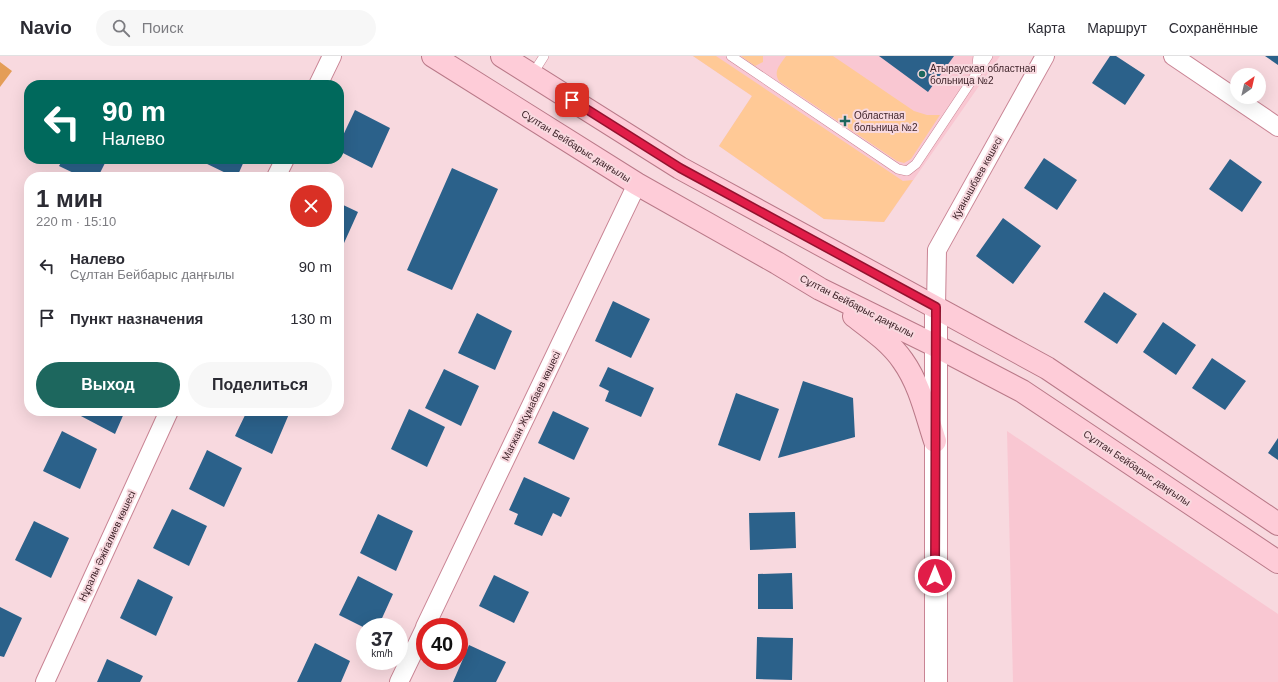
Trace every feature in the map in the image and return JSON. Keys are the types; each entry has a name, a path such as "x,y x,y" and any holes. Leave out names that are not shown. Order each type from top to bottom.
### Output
{"main road":[{"name":"Сұлтан Бейбарыс даңғылы","path":"432,56 638,184 820,289 934,345 1022,391 1278,562"},
{"path":"502,56 680,168 1047,368 1278,524"},
{"path":"820,289 876,332 903,360 918,388 935,440"}],"street":[{"path":"320,80 332,56"},
{"name":"Қуанышбаев көшесі","path":"936,307 937,250 1045,56"},
{"path":"1173,56 1278,127"},
{"name":"Мағжан Жұмабаев көшесі","path":"429,618 638,184"},
{"path":"936,307 934,345 936,682"},
{"name":"Нұралы Әжiгалиев көшесi","path":"45,682 167,416"},
{"name":"Мағжан Жұмабаев көшесі","path":"399,682 416,646"}],"lane":[{"path":"532,75 544,56"},
{"path":"731,56 898,169 907,171 916,164 988,56"},
{"path":"976,74 978,56"}],"shaded area":[{"name":"Областная больница №2","path":"693,56 1000,56 884,222 824,219 719,146 752,96"},
{"path":"693,56 716,56 903,181 913,180 884,222 824,219 719,146 752,96"},
{"path":"741,56 763,56 763,62 755,66"},
{"path":"786,56 833,56 914,111 927,115 940,115 911,159 904,163 897,161 780,82 777,72"},
{"path":"0,62 12,71 0,87"},
{"path":"1007,431 1278,614 1278,682 1013,682"}],"building":[{"name":"Атырауская областная больница №2","path":"879,56 954,56 928,92"},
{"path":"1110,56 1116,56 1145,75 1125,105 1092,83"},
{"path":"1265,56 1278,56 1278,65"},
{"path":"355,110 390,128 372,168 344,154 344,133"},
{"path":"1044,158 1077,180 1057,210 1024,188"},
{"path":"1230,159 1262,182 1242,212 1209,189"},
{"path":"60,164 104,164 100,172 72,172 59,166"},
{"path":"207,164 243,164 239,172 224,172"},
{"path":"452,168 498,189 452,290 407,270"},
{"path":"344,205 358,212 344,243"},
{"path":"1003,218 1041,246 1013,284 976,256"},
{"path":"1104,292 1137,314 1117,344 1084,322"},
{"path":"613,301 650,319 631,358 595,341"},
{"path":"477,313 512,331 495,370 458,353"},
{"path":"1163,322 1196,345 1176,375 1143,352"},
{"path":"1212,358 1246,381 1225,410 1192,388"},
{"path":"608,367 654,388 641,417 605,401 609,391 599,386"},
{"path":"444,369 479,386 461,426 425,408"},
{"path":"803,381 853,398 855,437 778,458"},
{"path":"736,393 779,409 760,461 718,445"},
{"path":"409,409 445,427 427,467 391,449"},
{"path":"553,411 589,428 574,460 538,443"},
{"path":"81,416 123,416 115,434"},
{"path":"245,416 288,416 272,454 235,436"},
{"path":"62,431 97,449 80,489 43,471"},
{"path":"1278,438 1278,460 1268,453"},
{"path":"207,450 242,468 224,507 189,489"},
{"path":"524,477 570,498 561,517 553,513 542,536 514,524 518,514 509,510"},
{"path":"172,509 207,526 189,566 153,548"},
{"path":"795,512 796,548 750,550 749,513"},
{"path":"378,514 413,531 396,571 360,553"},
{"path":"34,521 69,538 51,578 15,560"},
{"path":"792,573 793,609 758,609 758,574"},
{"path":"494,575 529,592 514,623 479,606"},
{"path":"358,576 393,594 382,618 356,618 356,624 339,615"},
{"path":"138,579 173,597 156,636 120,618"},
{"path":"0,607 22,618 4,657 0,656"},
{"path":"757,637 793,638 792,680 756,679"},
{"path":"315,643 350,661 341,682 297,682"},
{"path":"469,645 506,662 496,682 453,682 458,670 468,670"},
{"path":"107,659 143,676 140,682 97,682"}],"place":[{"name":"Атырауская областная больница №2","path":"922,74"},
{"name":"Областная больница №2","path":"845,121"}],"route":[{"path":"572,100 680,168 936,307 934,345 935,576"}]}
